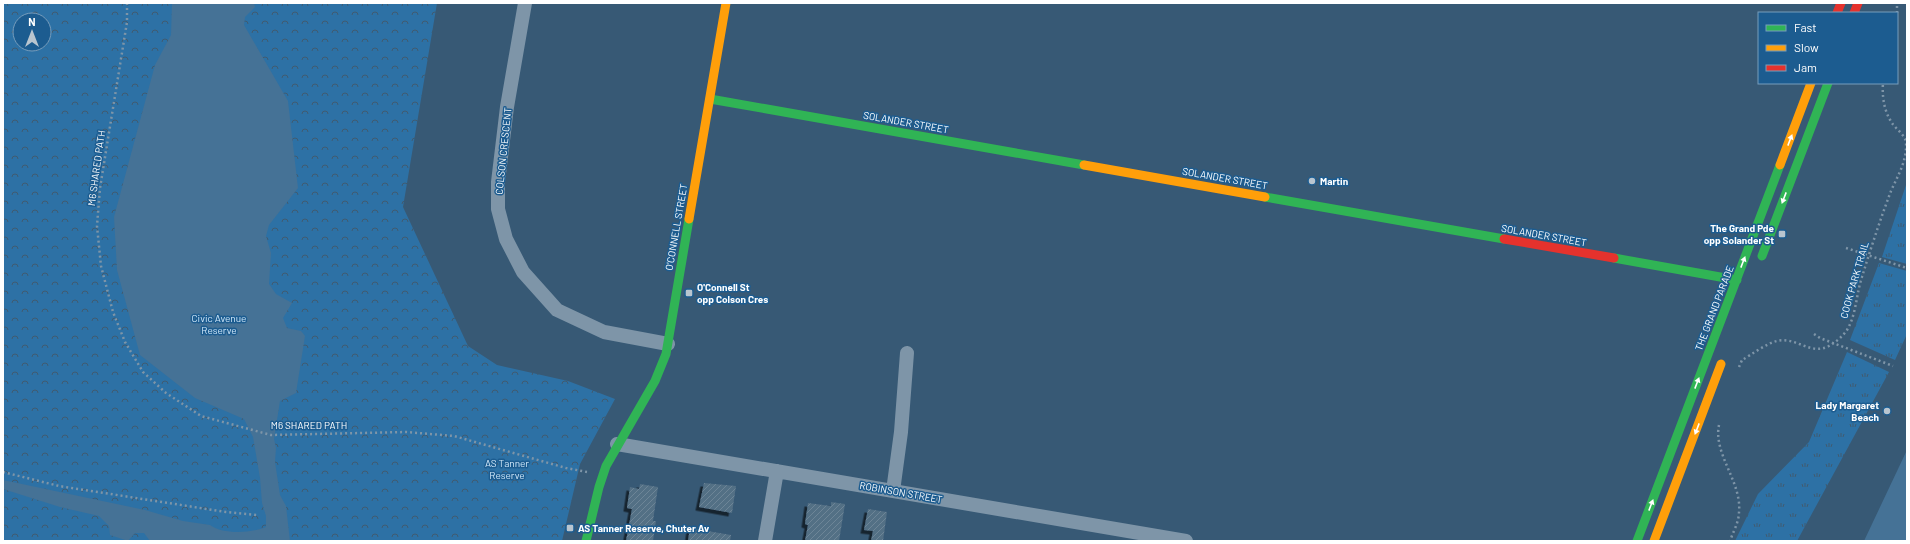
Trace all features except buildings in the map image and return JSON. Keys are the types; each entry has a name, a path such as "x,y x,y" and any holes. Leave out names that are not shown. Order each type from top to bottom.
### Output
{"main road":[{"name":"O'CONNELL STREET","path":"586,541 604,470 617,444 653,387 662,367 668,344 726,3"},
{"name":"THE GRAND PARADE","path":"1637,541 1811,84"},
{"path":"1759,263 1828,84"},
{"name":"SOLANDER STREET","path":"710,99 1737,280"},
{"path":"1654,541 1724,357"}],"street":[{"name":"COLSON CRESCENT","path":"526,3 508,107 498,182 498,209 506,239 523,272 557,310 604,332 668,344"},
{"path":"893,491 907,353"},
{"name":"ROBINSON STREET","path":"617,444 1186,541"},
{"path":"765,541 777,471"}],"path":[{"name":"M6 SHARED PATH","path":"127,3 126,22 100,188 97,226 101,266 113,312 125,342 143,372 166,393 201,416 271,434 438,433 454,436 566,468 588,472 604,470"},
{"name":"COOK PARK TRAIL","path":"1737,374 1742,360 1776,341 1789,341 1808,348 1819,349 1833,343 1847,331 1852,319 1859,287 1869,256 1891,191 1901,172 1906,153 1906,140 1892,124 1885,110 1883,84"},
{"path":"1846,248 1907,268"},
{"path":"1814,334 1820,338 1893,366"},
{"path":"1719,421 1719,437 1738,494 1740,511 1730,541"},
{"path":"3,472 59,486 226,512 257,515"}],"green space":[{"name":"Civic Avenue Reserve","path":"3,3 437,3 403,207 468,346 497,365 568,381 615,399 580,464 562,541 3,541"},
{"path":"1907,182 1907,264 1882,257"},
{"path":"1879,263 1907,271 1907,334 1895,360 1850,340"},
{"path":"1847,352 1889,372 1797,541 1735,541 1758,494 1809,442"}],"shaded area":[{"path":"172,3 254,3 255,7 245,17 244,25 288,101 298,188 269,225 266,236 271,253 269,284 276,294 292,303 283,318 287,328 301,331 305,336 296,393 280,401 274,439 276,448 275,462 280,495 286,506 290,541 150,541 144,533 135,533 128,541 110,535 109,526 99,516 60,507 3,489 3,480 145,510 183,521 210,525 230,532 253,531 266,527 266,516 262,503 260,478 253,437 244,419 195,398 140,355 117,270 114,217 155,65 171,35"},
{"path":"1907,450 1907,541 1864,541"}],"traffic: fast":[{"path":"1762,256 1828,84"},
{"path":"710,99 1084,165"},
{"path":"1637,541 1780,165"},
{"path":"1265,197 1504,239"},
{"path":"586,541 599,487 606,466 655,381 666,354 689,219"},
{"path":"1614,258 1737,280"}],"traffic: slow":[{"path":"689,219 726,3"},
{"path":"1780,165 1811,84"},
{"path":"1084,165 1265,197"},
{"path":"1654,541 1721,364"}],"traffic: jam":[{"path":"1837,12 1841,3"},
{"path":"1854,12 1858,3"},
{"path":"1504,239 1614,258"}],"place":[{"name":"Martin","path":"1312,181"},
{"name":"The Grand Pde opp Solander St","path":"1782,234"},
{"name":"O'Connell St opp Colson Cres","path":"689,293"},
{"name":"Lady Margaret Beach","path":"1887,411"},
{"name":"AS Tanner Reserve, Chuter Av","path":"570,528"}],"park label":[{"name":"AS Tanner Reserve","path":"507,468"}]}
